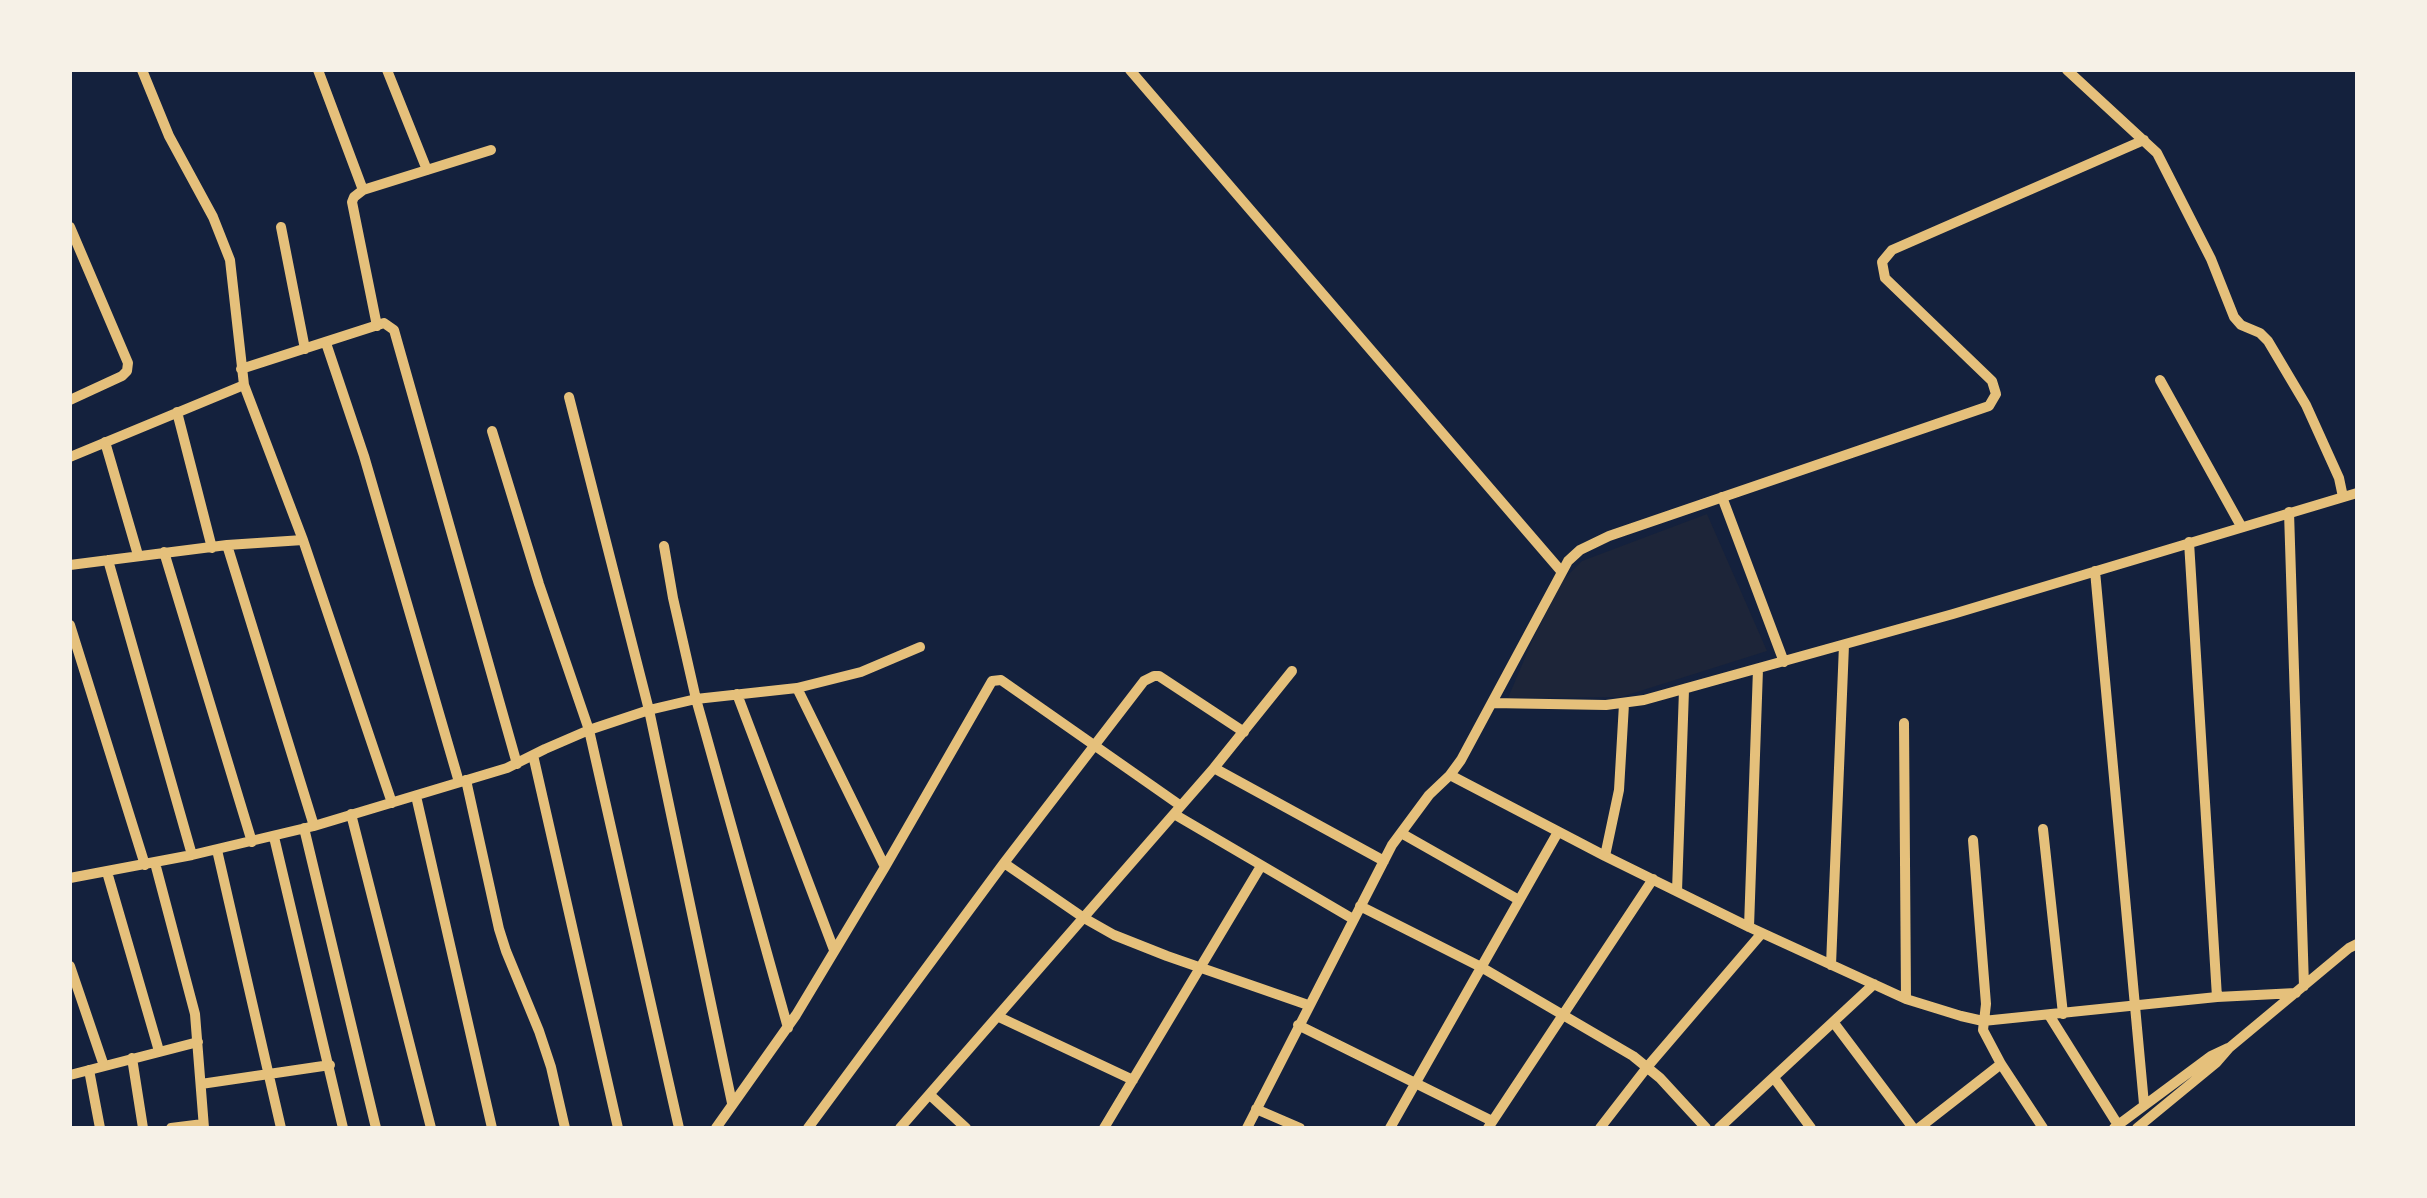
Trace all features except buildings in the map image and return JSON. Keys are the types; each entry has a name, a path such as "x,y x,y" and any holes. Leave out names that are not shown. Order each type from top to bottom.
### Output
{"street":[{"path":"142,70 169,136 214,217 230,260 244,384 303,540 392,803"},
{"path":"318,70 363,190"},
{"path":"387,70 427,170"},
{"path":"1130,70 1561,571"},
{"path":"2067,70 2157,153 2212,259 2234,317 2240,325 2268,341 2306,406 2339,478 2343,497"},
{"path":"1247,1128 1384,860 1429,795 1450,775 1568,561 1580,550 1609,536 1989,406 1996,394 1992,381 1885,278 1882,262 1892,250 2144,140"},
{"path":"377,326 352,202 363,190 491,150"},
{"path":"281,226 304,349"},
{"path":"70,227 128,363 122,376 70,400"},
{"path":"241,369 384,323 394,330 517,764"},
{"path":"326,343 463,781 499,929 551,1067 565,1128"},
{"path":"2160,380 2241,526"},
{"path":"70,456 244,384"},
{"path":"569,397 649,710 732,1103"},
{"path":"176,412 212,548"},
{"path":"492,430 589,730 679,1128"},
{"path":"104,442 138,556"},
{"path":"1492,702 1624,704 1684,690 2357,493"},
{"path":"1722,497 1784,662"},
{"path":"2290,512 2300,990"},
{"path":"70,565 226,545 303,540"},
{"path":"2189,542 2217,997"},
{"path":"226,545 309,827 376,1128"},
{"path":"664,546 696,699 788,1028"},
{"path":"164,552 252,842"},
{"path":"108,560 192,855"},
{"path":"2096,571 2144,1104"},
{"path":"70,625 150,864 195,1014 204,1126 171,1128"},
{"path":"1832,965 1844,645"},
{"path":"70,878 216,850 309,827 517,764 589,730 649,710 696,699 796,688 861,672 920,647"},
{"path":"1749,927 1758,669"},
{"path":"901,1128 1214,768 1292,671"},
{"path":"808,1128 1144,681 1159,676 1244,732"},
{"path":"716,1128 788,1028 994,680 1002,680 1096,744 1178,810 1261,866 1353,919"},
{"path":"796,688 885,867"},
{"path":"1677,891 1684,690"},
{"path":"738,694 834,950"},
{"path":"1605,856 1620,790 1624,704"},
{"path":"1904,724 1906,999"},
{"path":"533,755 618,1128"},
{"path":"1214,768 1384,860"},
{"path":"1450,775 1749,927 1936,1010 1983,1021 2300,990"},
{"path":"416,796 492,1128"},
{"path":"351,814 431,1128"},
{"path":"2043,829 2063,1014"},
{"path":"1390,1128 1558,832"},
{"path":"1401,833 1520,900"},
{"path":"274,836 344,1128"},
{"path":"1973,840 1987,1040 2043,1128"},
{"path":"216,850 281,1128"},
{"path":"1004,863 1084,918 1144,948 1308,1005"},
{"path":"1104,1128 1261,866"},
{"path":"107,872 159,1051"},
{"path":"1298,1025 1490,1124 1653,880"},
{"path":"1360,906 1482,967 1648,1066 1706,1128"},
{"path":"1600,1128 1762,933"},
{"path":"2137,1128 2357,944"},
{"path":"70,966 104,1066"},
{"path":"1719,1128 1874,984"},
{"path":"2049,1014 2116,1126 2211,1056 2228,1048"},
{"path":"999,1016 1134,1080"},
{"path":"1834,1023 1916,1128 2001,1064"},
{"path":"70,1075 198,1042"},
{"path":"132,1058 144,1128"},
{"path":"201,1084 330,1066"},
{"path":"89,1070 100,1128"},
{"path":"1774,1078 1811,1128"},
{"path":"930,1095 966,1128"},
{"path":"1256,1109 1300,1128"}],"shaded area":[{"path":"1707,514 1767,651 1621,697 1508,698 1563,580 1582,561"}]}
